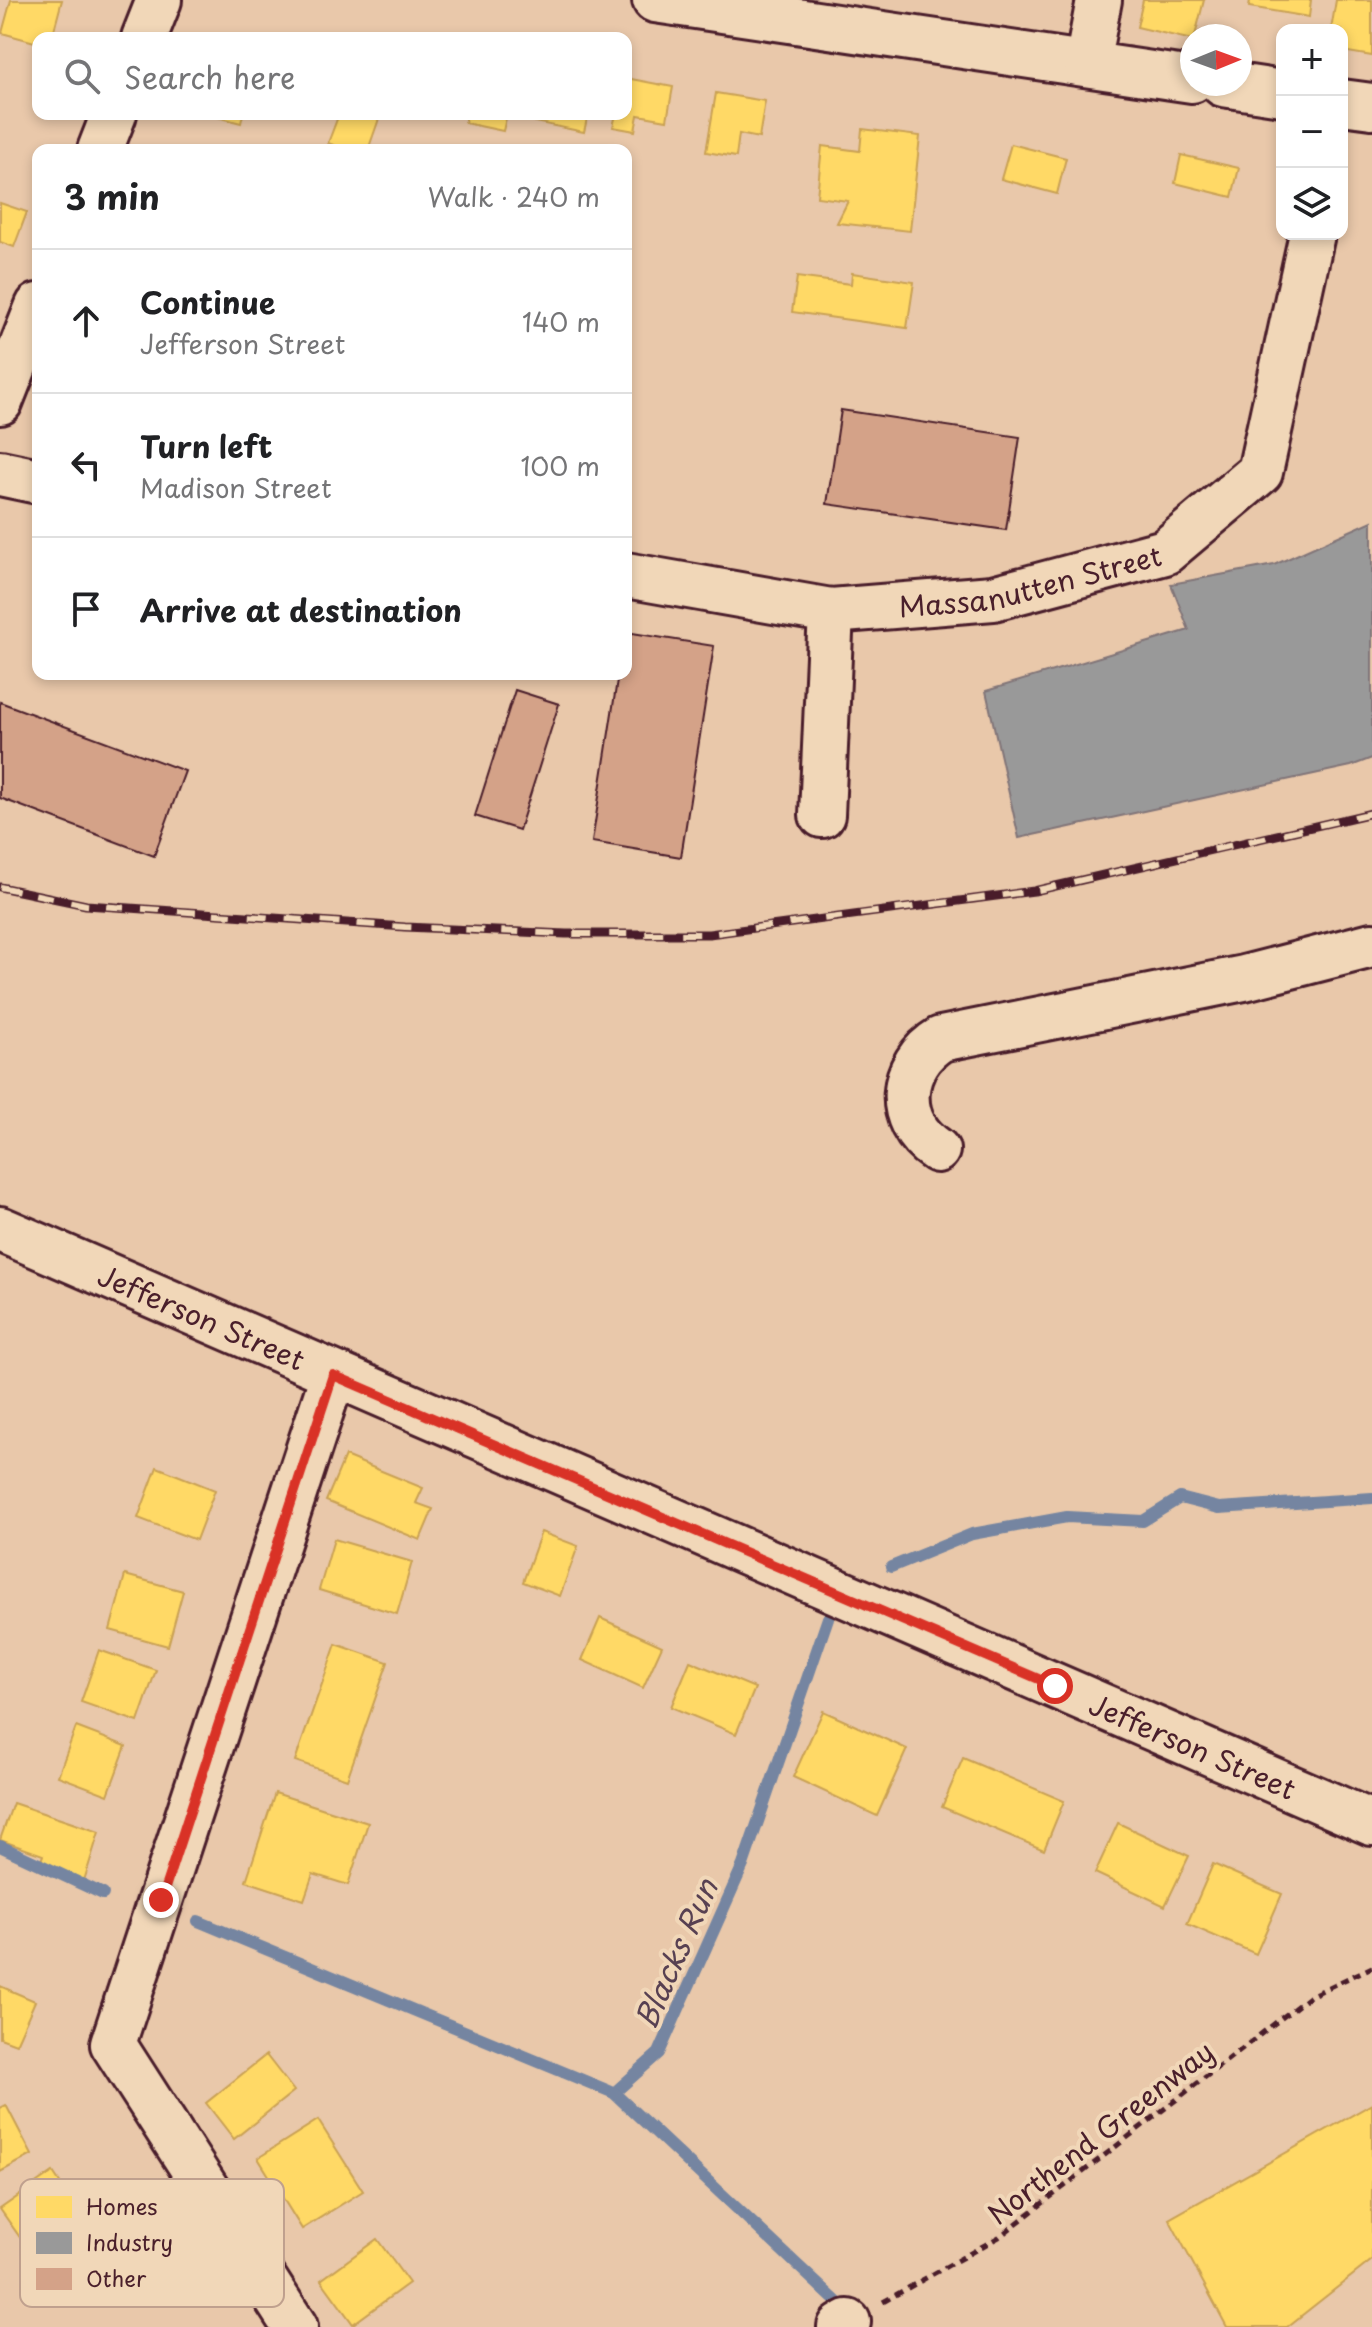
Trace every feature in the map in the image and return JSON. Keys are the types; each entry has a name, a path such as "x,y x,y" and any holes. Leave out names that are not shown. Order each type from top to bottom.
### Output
{"street":[{"path":"146,32 159,0"},
{"path":"655,0 775,9 1180,78"},
{"path":"1087,64 1099,0"},
{"path":"1252,88 1276,92"},
{"path":"1348,103 1372,106"},
{"path":"102,144 112,120"},
{"name":"Massanutten Street","path":"632,576 831,611 993,598 1165,552 1260,472 1311,240"},
{"path":"0,402 32,321"},
{"path":"0,473 32,480"},
{"path":"822,815 831,611"},
{"path":"937,1150 914,1126 906,1090 916,1059 941,1039 1244,978 1372,945"},
{"name":"Jefferson Street","path":"0,1229 1372,1823"},
{"path":"200,2179 113,2044 333,1375"},
{"path":"282,2307 295,2327"}],"path":[{"name":"Northend Greenway","path":"844,2325 999,2237 1310,1996 1372,1967"}],"building: Homes":[{"path":"11,0 62,0 54,32 32,32 32,41 2,33"},
{"path":"1143,0 1204,0 1198,24 1180,24 1180,37 1137,27"},
{"path":"1250,0 1311,0 1309,17 1249,7"},
{"path":"1336,0 1372,0 1372,56 1348,52 1348,24 1332,24"},
{"path":"632,79 673,87 667,120 638,115 635,131 613,127 615,120 632,120"},
{"path":"716,93 765,101 759,138 739,134 736,157 706,152"},
{"path":"337,120 379,120 370,144 328,143"},
{"path":"466,120 506,120 503,131 465,123"},
{"path":"535,120 587,120 584,132"},
{"path":"862,129 920,136 910,231 837,223 848,201 817,197 822,146 860,151"},
{"path":"1011,144 1066,158 1057,194 1001,179"},
{"path":"1181,155 1239,168 1232,197 1175,183"},
{"path":"0,203 27,212 14,247 0,242"},
{"path":"852,273 914,282 907,328 792,312 797,277 851,284"},
{"path":"345,1456 423,1488 416,1503 433,1509 420,1540 326,1501"},
{"path":"157,1467 215,1490 196,1540 138,1518"},
{"path":"541,1532 578,1546 560,1596 523,1582"},
{"path":"334,1539 412,1562 397,1614 319,1590"},
{"path":"125,1575 183,1591 168,1646 110,1630"},
{"path":"600,1618 662,1646 643,1688 582,1660"},
{"path":"336,1644 388,1662 347,1779 295,1761"},
{"path":"99,1650 156,1670 138,1722 81,1702"},
{"path":"690,1661 755,1688 736,1734 671,1707"},
{"path":"823,1711 907,1749 877,1816 793,1777"},
{"path":"76,1727 126,1746 108,1795 58,1776"},
{"path":"963,1758 1064,1801 1044,1850 942,1807"},
{"path":"275,1793 368,1823 348,1885 313,1874 304,1900 246,1881"},
{"path":"13,1803 99,1832 83,1884 38,1869 43,1855 0,1840"},
{"path":"1118,1823 1189,1856 1165,1906 1095,1873"},
{"path":"1213,1864 1282,1894 1256,1954 1187,1924"},
{"path":"0,1986 35,2001 16,2044 0,2038"},
{"path":"266,2055 294,2091 234,2139 206,2103"},
{"path":"1372,2104 1372,2260 1287,2327 1227,2327 1169,2219"},
{"path":"6,2105 32,2155 0,2172 0,2108"},
{"path":"318,2120 363,2191 302,2229 284,2200 284,2179 271,2179 258,2158"},
{"path":"53,2172 58,2179 43,2179"},
{"path":"20,2195 20,2237 0,2209"},
{"path":"377,2239 409,2283 353,2324 321,2280"}],"building: Industry":[{"path":"1372,521 1372,758 1351,766 1019,838 986,691 1189,630 1171,584 1274,565"}],"building: Other":[{"path":"841,410 1020,437 1006,530 827,504"},
{"path":"632,633 714,646 681,857 592,842 617,680 632,680"},
{"path":"515,690 559,704 519,830 475,816"},
{"path":"0,702 185,771 154,856 0,798"}],"waterway":[{"name":"Blacks Run","path":"891,1567 972,1534 1067,1517 1143,1521 1180,1498 1219,1508 1372,1498"},
{"name":"Blacks Run","path":"198,1921 614,2093 659,2053 743,1865 828,1618"},
{"name":"Blacks Run","path":"0,1846 103,1894"},
{"path":"614,2093 840,2305"}],"railway":[{"path":"0,887 86,905 405,927 566,934 709,934 1034,891 1372,813"}],"route":[{"path":"161,1900 333,1375 1055,1686"}]}
